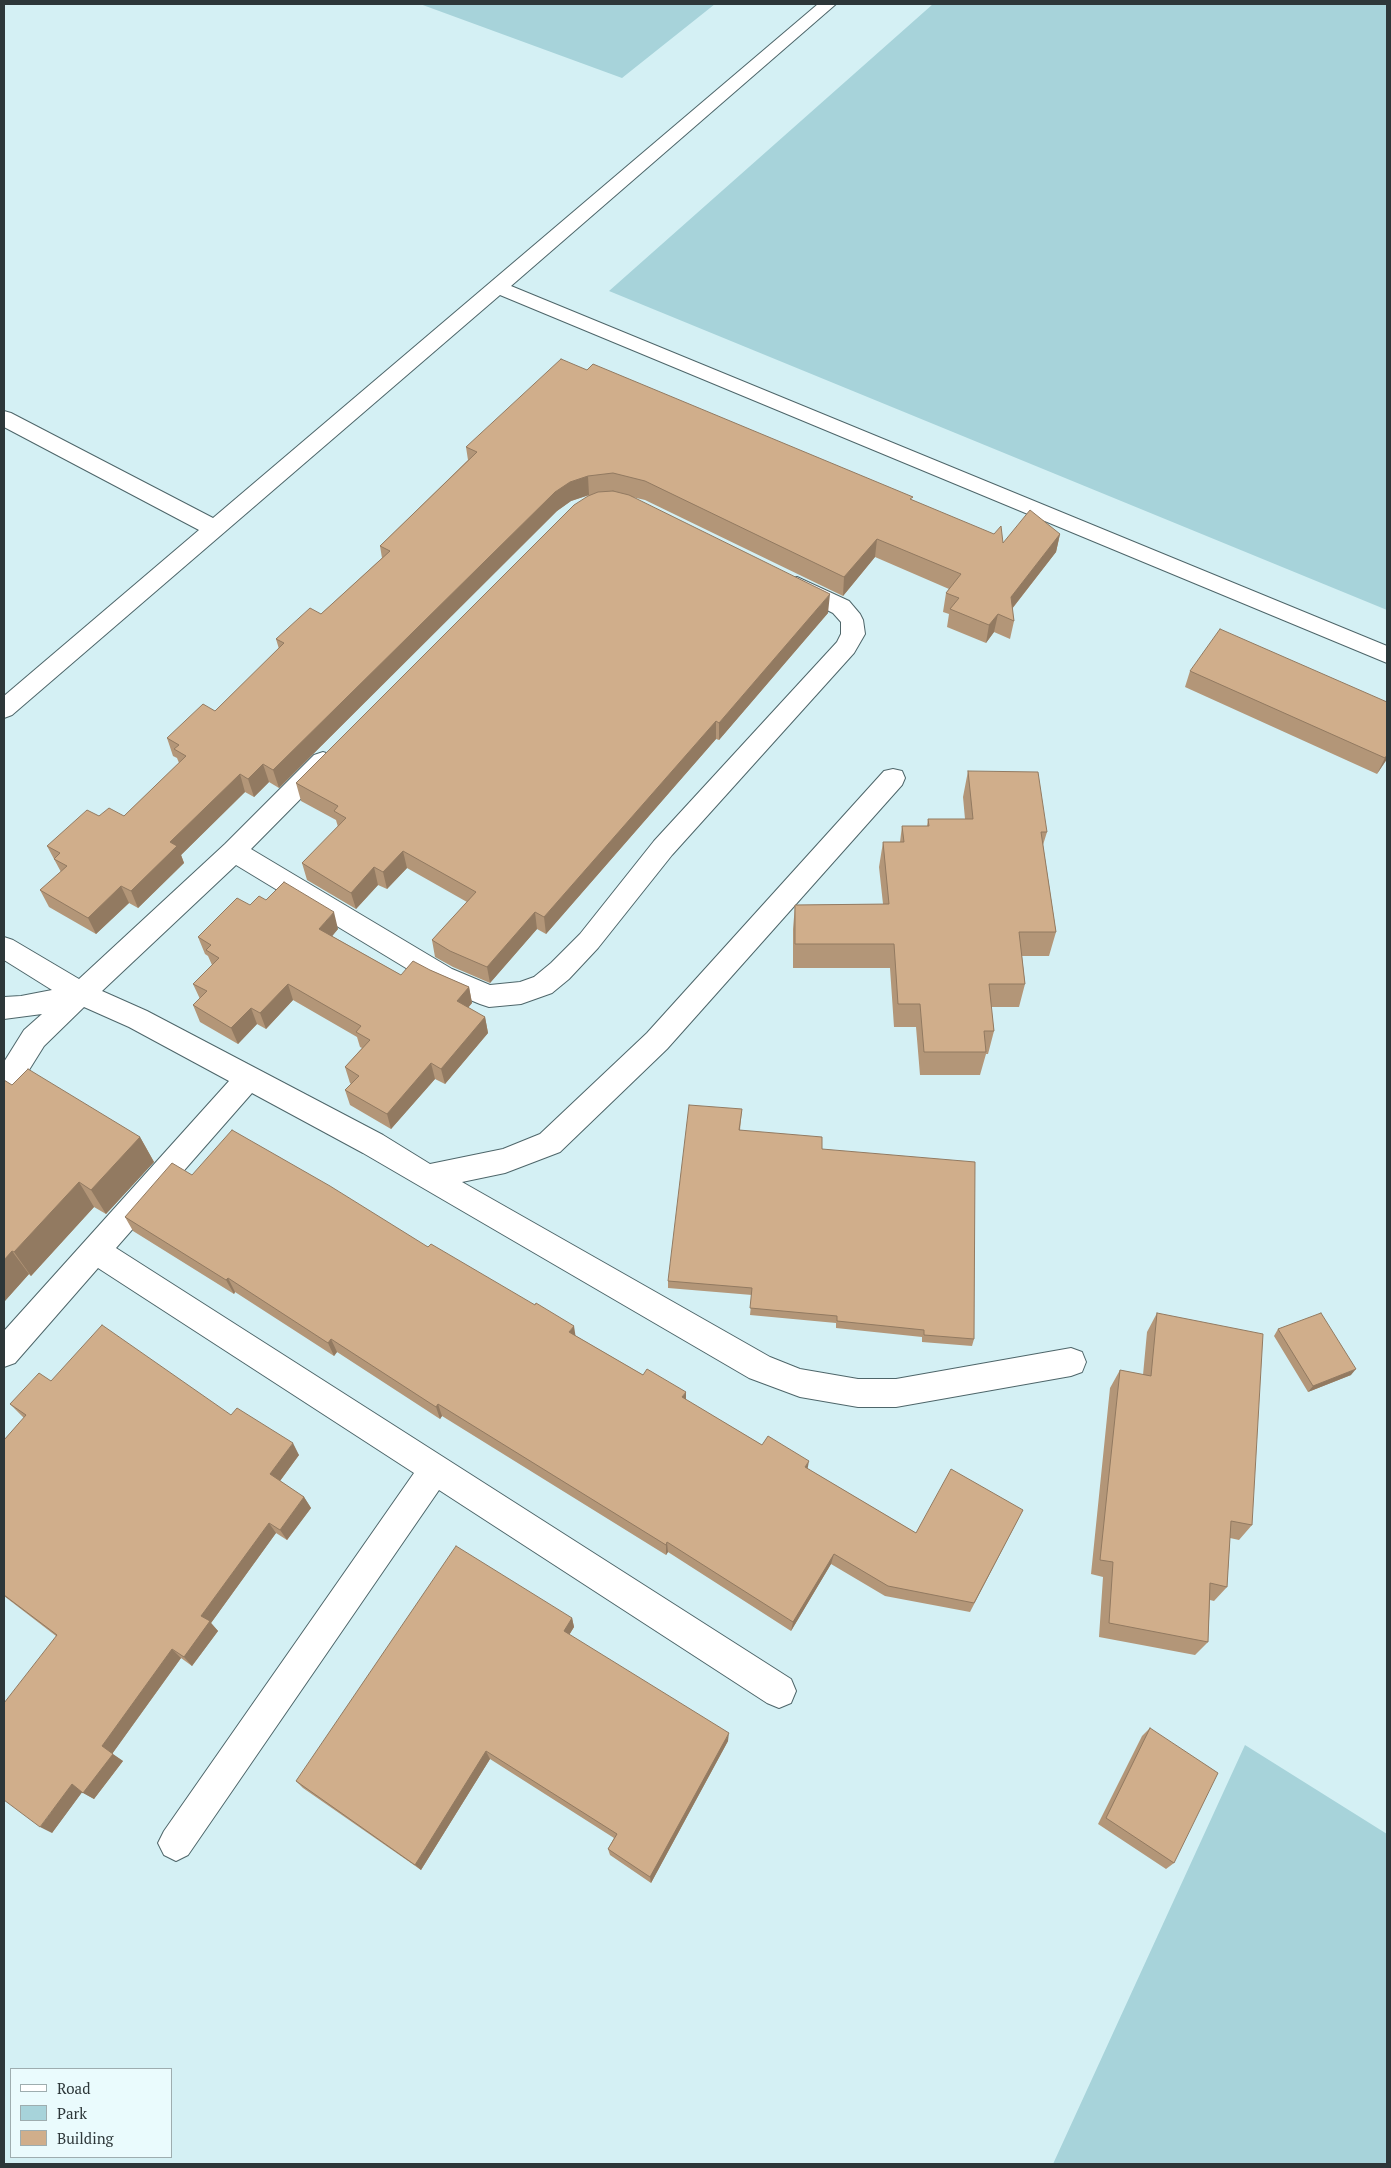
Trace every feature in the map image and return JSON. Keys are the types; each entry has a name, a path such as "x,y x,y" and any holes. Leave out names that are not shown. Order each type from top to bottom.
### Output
{"street":[{"path":"4,709 828,4"},
{"path":"496,287 1387,655"},
{"path":"4,418 215,529"},
{"path":"234,851 444,977 489,996 521,993 543,985 560,971 589,941 663,848 846,647 852,634 852,620 841,606 776,574"},
{"path":"4,1081 14,1070 34,1038 234,851 338,746"},
{"path":"427,1178 505,1161 550,1143 657,1041 893,778"},
{"path":"4,947 81,994 138,1019 373,1144 427,1178 760,1368 800,1383 858,1393 896,1393 1071,1362"},
{"path":"4,1008 21,1007 81,994"},
{"path":"4,1353 248,1078"},
{"path":"95,1250 779,1691"},
{"path":"176,1843 435,1469"}],"green space":[{"path":"420,4 715,4 622,78"},
{"path":"933,4 1387,4 1387,610 609,291"},
{"path":"1245,1745 1387,1834 1387,2164 1053,2164"}],"building":[{"path":"561,359 587,370 593,364 913,497 910,499 994,534 1001,526 1003,543 1030,510 1060,534 1011,597 1014,621 998,614 989,625 950,609 959,598 946,593 961,574 877,539 844,577 645,481 613,473 588,476 570,482 555,492 273,770 263,764 248,779 240,774 170,842 177,846 131,891 121,886 88,918 40,890 67,866 54,859 60,853 47,846 87,810 99,816 109,808 124,816 186,756 174,749 179,745 167,738 203,704 215,711 284,643 276,639 310,608 321,614 390,551 380,546 477,452 466,447"},
{"path":"613,491 629,495 830,594 719,723 716,721 544,917 535,912 487,967 450,951 432,940 476,892 403,851 383,872 374,867 351,893 302,863 346,818 334,811 338,806 296,783 574,505 598,492"},
{"path":"1220,629 1387,702 1387,755 1385,758 1190,671"},
{"path":"968,771 1038,772 1047,832 1041,832 1056,932 1019,932 1025,984 989,984 994,1031 984,1031 986,1052 924,1052 920,1004 898,1004 894,944 795,944 795,905 889,904 883,842 904,842 902,826 929,826 928,819 973,819"},
{"path":"284,882 334,912 319,929 401,975 413,961 469,987 457,1001 485,1017 441,1069 431,1063 387,1114 345,1090 359,1076 345,1067 370,1040 356,1032 361,1026 288,984 260,1013 251,1008 231,1028 193,1005 207,991 193,984 219,958 206,950 211,945 198,937 237,898 250,905 259,896 266,900"},
{"path":"28,1069 140,1137 91,1190 79,1182 14,1252 12,1251 4,1260 4,1080 12,1085"},
{"path":"689,1105 742,1109 739,1130 822,1137 822,1149 975,1162 974,1339 924,1335 924,1330 837,1321 837,1316 750,1308 752,1288 668,1281"},
{"path":"232,1130 330,1186 428,1247 431,1244 535,1305 536,1303 574,1326 569,1332 643,1375 647,1369 686,1392 682,1397 762,1445 768,1436 809,1461 805,1467 916,1533 951,1469 1023,1510 974,1603 888,1586 834,1554 793,1622 667,1542 666,1545 438,1404 436,1407 331,1339 328,1343 228,1278 226,1280 125,1217 172,1163 192,1175"},
{"path":"1157,1313 1263,1334 1252,1525 1231,1521 1227,1587 1210,1583 1208,1642 1109,1623 1113,1562 1100,1560 1120,1370 1151,1376"},
{"path":"1321,1313 1356,1369 1313,1386 1278,1329"},
{"path":"102,1325 231,1415 237,1408 293,1443 270,1474 304,1497 280,1530 269,1523 201,1616 210,1621 184,1657 172,1649 102,1746 113,1754 83,1793 72,1784 40,1827 4,1800 4,1703 57,1635 4,1595 4,1440 26,1415 10,1404 39,1373 51,1381"},
{"path":"456,1546 572,1618 564,1631 729,1733 650,1877 608,1849 617,1834 486,1751 415,1865 296,1781"},
{"path":"1150,1728 1218,1773 1174,1863 1106,1818"}]}
